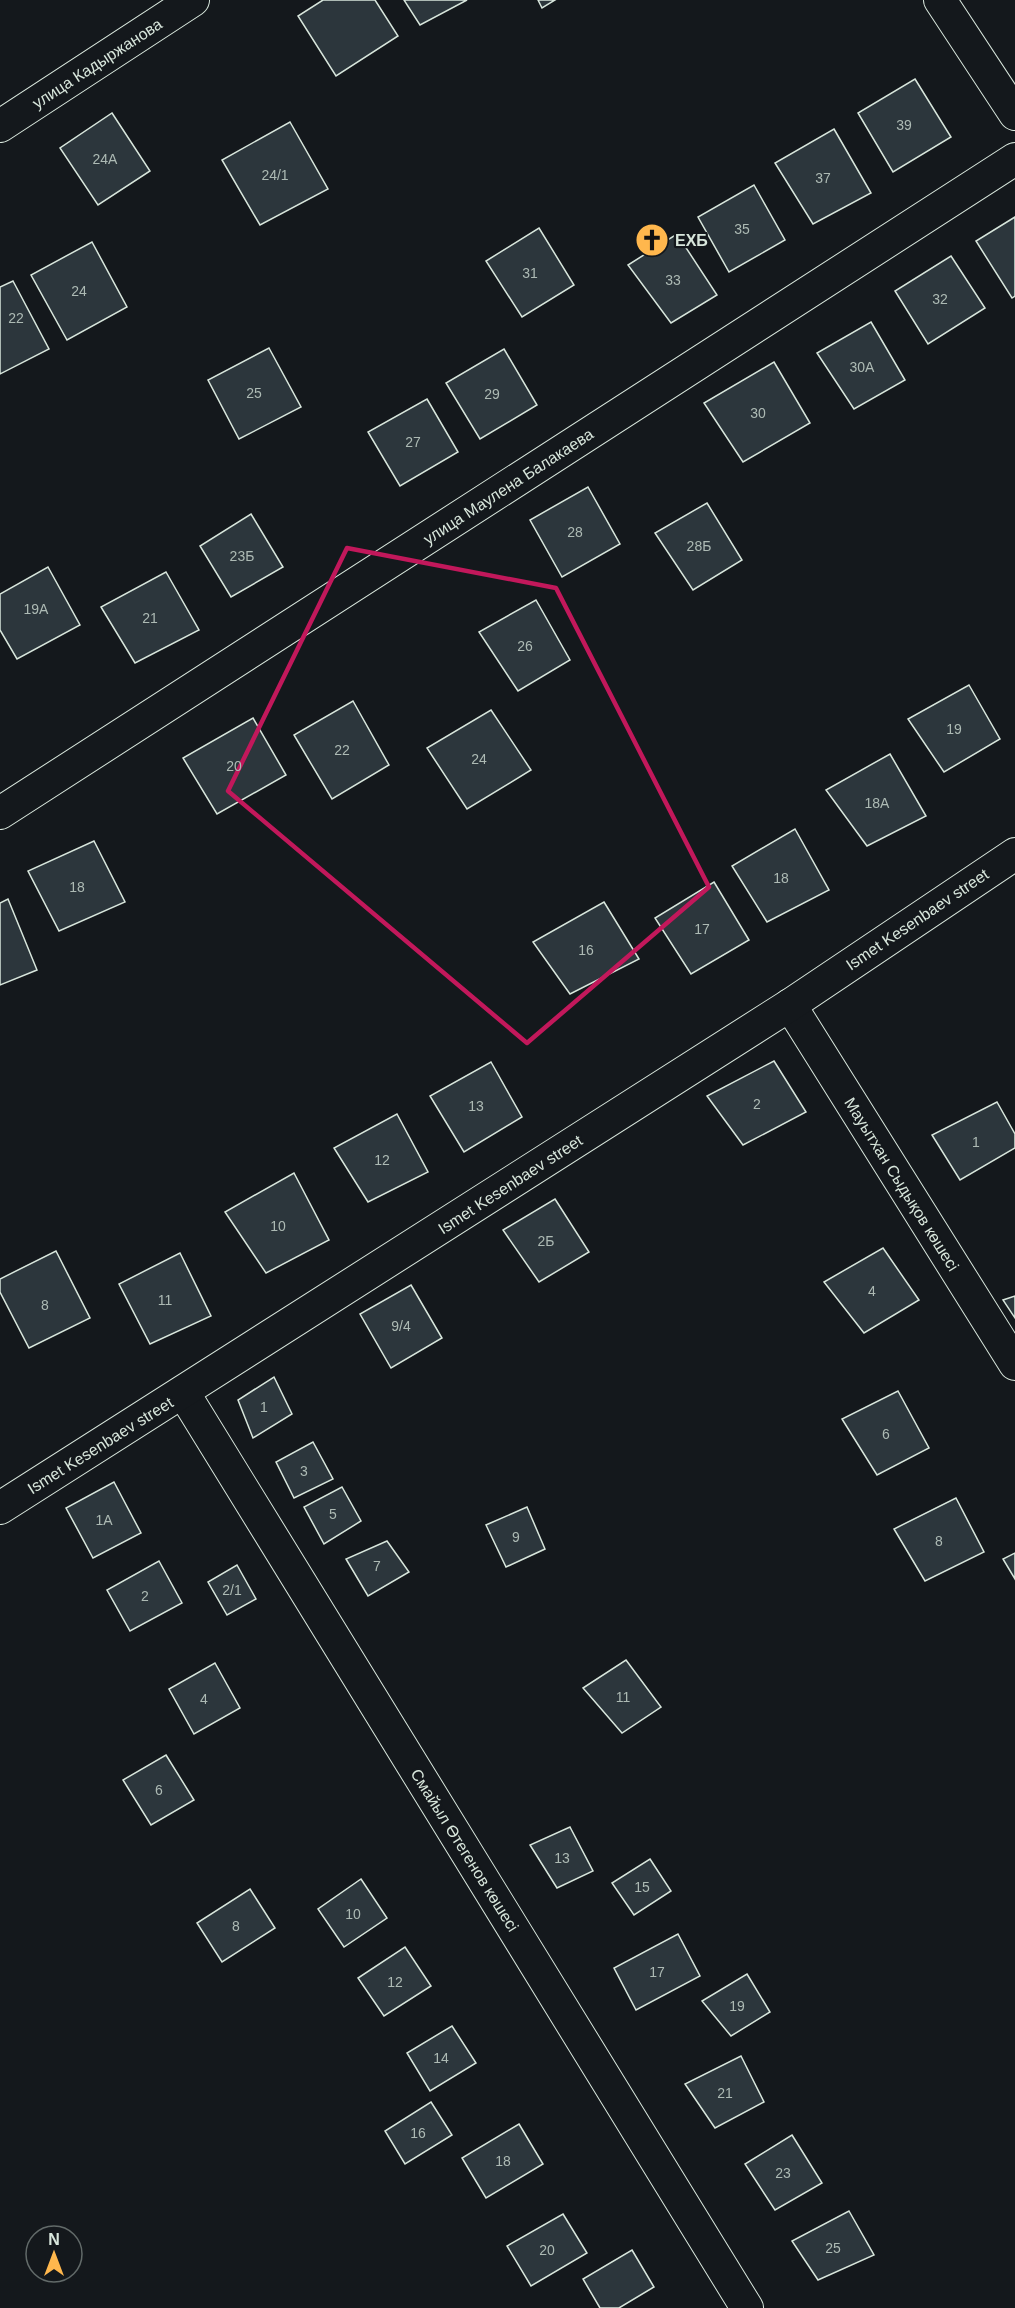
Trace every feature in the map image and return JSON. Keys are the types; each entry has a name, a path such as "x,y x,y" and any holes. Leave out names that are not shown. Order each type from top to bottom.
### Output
{"street":[{"name":"улица Кадыржанова","path":"0,126 193,0"},
{"path":"940,0 1015,114"},
{"name":"улица Маулена Балакаева","path":"0,813 1015,159"},
{"name":"Ismet Kesenbaev street","path":"0,1508 790,1005 1015,854"},
{"name":"Мауытхан Сыдықов көшесі","path":"790,1005 1015,1364"},
{"name":"Смайыл Өтегенов көшесі","path":"183,1392 747,2308"}],"highlighted area":[{"path":"347,548 556,588 709,887 527,1043 228,791"}],"building":[{"path":"323,0 375,0 398,36 336,76 298,16"},
{"path":"404,0 467,0 420,25"},
{"path":"538,0 555,0 542,8"},
{"path":"915,79 951,137 893,172 858,113"},
{"path":"112,113 150,171 98,205 60,148"},
{"path":"290,122 328,189 260,225 222,160"},
{"path":"834,129 871,193 813,224 775,163"},
{"path":"754,185 785,240 729,272 698,217"},
{"path":"1015,217 1015,296 1012,298 976,241"},
{"path":"539,228 574,285 522,317 486,261"},
{"path":"677,234 717,295 671,323 628,265"},
{"path":"92,242 127,307 67,340 31,275"},
{"path":"951,256 985,308 928,344 895,291"},
{"path":"13,281 49,349 0,374 0,287"},
{"path":"871,322 905,380 854,409 817,353"},
{"path":"269,348 301,407 239,439 208,380"},
{"path":"504,349 537,405 480,439 446,383"},
{"path":"774,362 810,423 743,462 704,403"},
{"path":"427,399 458,452 400,486 368,432"},
{"path":"588,487 620,544 562,577 530,520"},
{"path":"707,503 742,560 693,590 655,533"},
{"path":"251,514 283,567 231,597 200,546"},
{"path":"48,567 80,625 17,659 0,630 0,594"},
{"path":"166,572 199,630 135,663 101,607"},
{"path":"536,600 570,660 518,691 479,632"},
{"path":"969,685 1000,739 944,772 908,719"},
{"path":"353,701 389,765 332,799 294,735"},
{"path":"491,710 531,770 467,809 427,748"},
{"path":"253,718 286,775 217,814 183,758"},
{"path":"890,754 926,816 867,846 826,790"},
{"path":"795,829 829,890 767,922 732,866"},
{"path":"94,841 125,902 59,931 28,871"},
{"path":"714,882 749,940 691,974 655,918"},
{"path":"8,899 37,970 0,985 0,903"},
{"path":"604,902 639,959 570,994 533,942"},
{"path":"774,1061 806,1112 743,1145 707,1096"},
{"path":"491,1062 522,1117 464,1152 430,1096"},
{"path":"997,1102 1015,1134 1015,1148 960,1180 932,1135"},
{"path":"397,1114 428,1172 368,1202 334,1148"},
{"path":"294,1173 329,1240 266,1273 225,1212"},
{"path":"555,1199 589,1252 539,1282 503,1230"},
{"path":"883,1248 919,1300 864,1333 824,1282"},
{"path":"56,1251 90,1318 29,1348 0,1292 0,1279"},
{"path":"180,1253 211,1316 150,1344 119,1284"},
{"path":"411,1285 442,1338 391,1368 360,1314"},
{"path":"1015,1296 1015,1318 1003,1300"},
{"path":"274,1377 292,1414 253,1438 238,1400"},
{"path":"898,1391 929,1448 877,1475 842,1419"},
{"path":"313,1442 333,1479 294,1498 276,1462"},
{"path":"114,1482 141,1533 93,1558 66,1508"},
{"path":"342,1487 361,1521 324,1544 304,1507"},
{"path":"956,1498 984,1552 925,1581 894,1529"},
{"path":"527,1507 545,1549 506,1567 486,1525"},
{"path":"387,1541 409,1572 368,1596 346,1559"},
{"path":"1015,1553 1015,1579 1003,1559"},
{"path":"159,1561 182,1603 130,1631 107,1590"},
{"path":"237,1565 256,1599 227,1615 208,1582"},
{"path":"626,1660 661,1707 622,1733 583,1688"},
{"path":"215,1663 240,1708 194,1734 169,1689"},
{"path":"166,1755 194,1800 151,1825 123,1780"},
{"path":"570,1827 593,1871 557,1888 530,1845"},
{"path":"650,1859 671,1891 634,1915 612,1883"},
{"path":"361,1879 387,1918 344,1947 318,1909"},
{"path":"250,1889 275,1928 222,1962 197,1923"},
{"path":"678,1934 700,1976 636,2010 614,1968"},
{"path":"405,1947 431,1986 384,2016 358,1978"},
{"path":"747,1974 770,2012 731,2036 702,2001"},
{"path":"452,2026 476,2063 430,2091 407,2053"},
{"path":"741,2056 764,2102 715,2128 685,2084"},
{"path":"431,2102 452,2135 405,2164 385,2131"},
{"path":"519,2124 543,2164 486,2198 462,2158"},
{"path":"792,2135 822,2183 775,2210 745,2164"},
{"path":"849,2211 874,2255 818,2280 792,2241"},
{"path":"563,2214 587,2253 531,2286 507,2246"},
{"path":"632,2250 654,2287 619,2308 600,2308 583,2279"}],"place":[{"name":"ЕХБ","path":"652,240"}]}
